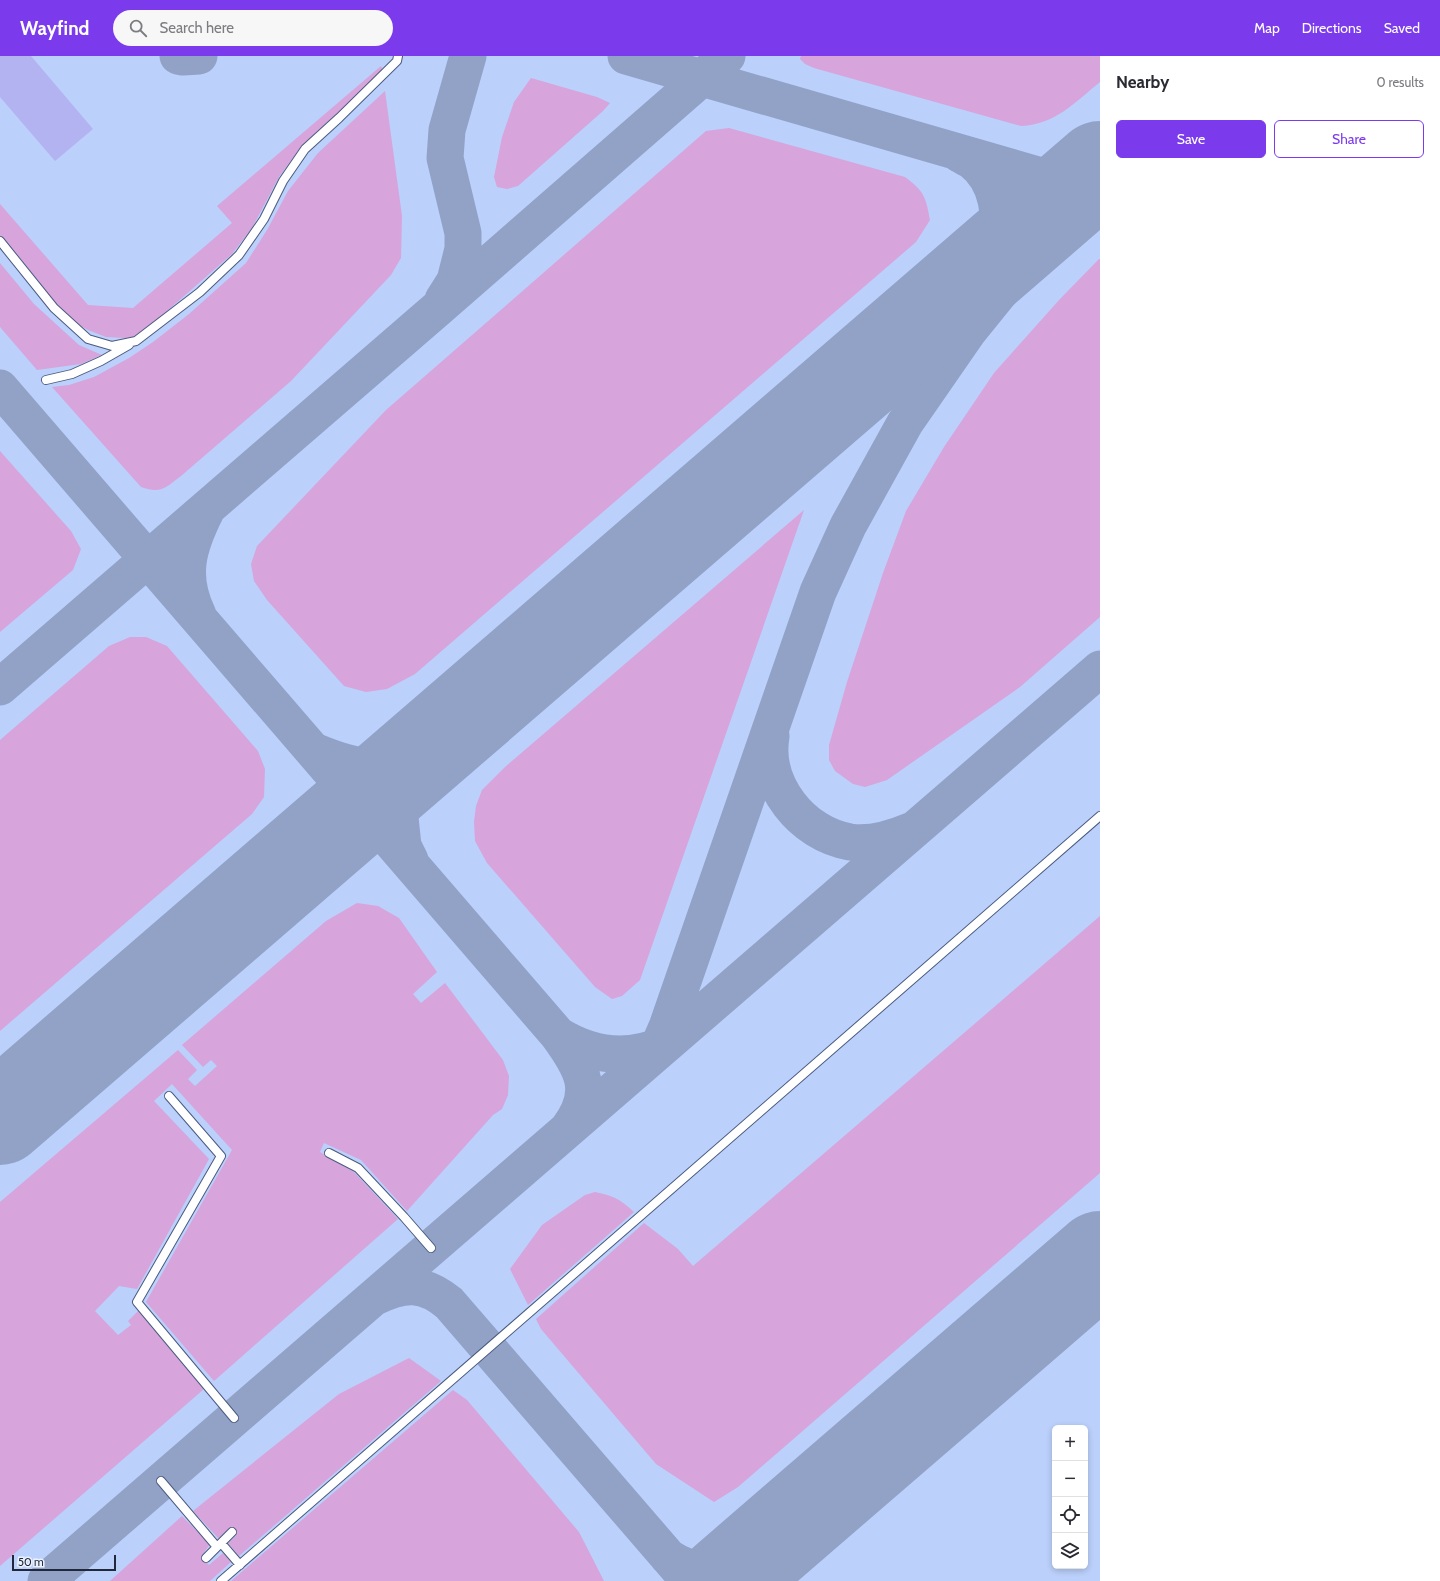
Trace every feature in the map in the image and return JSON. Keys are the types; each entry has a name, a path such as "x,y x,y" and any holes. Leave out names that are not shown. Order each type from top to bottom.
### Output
{"lane":[{"path":"46,380 72,374 101,361 136,341 200,292 238,255 264,219 282,181 305,149 397,61 398,56"},
{"path":"0,241 54,308 88,339 112,346 136,341"},
{"path":"221,1581 1100,816"},
{"path":"169,1096 221,1156 137,1302 234,1418"},
{"path":"329,1153 358,1168 431,1248"},
{"path":"161,1481 219,1545 240,1564"},
{"path":"206,1558 232,1532"}],"shaded area":[{"path":"801,56 1100,56 1100,82 1073,105 1055,117 1021,126 814,68 805,64 800,59"},
{"path":"381,66 383,71 301,147 279,177 252,228 232,254 159,318 133,337 106,337 88,330 70,320 0,246 0,204 88,305 133,308 232,223 217,206"},
{"path":"531,78 597,97 610,103 603,111 518,186 507,189 497,187 494,177 502,137 514,102"},
{"path":"385,91 402,216 401,258 391,275 291,381 181,476 162,489 153,490 141,487 52,387 69,385 94,377 129,358 153,342 189,314 246,263 267,230 288,191 318,153"},
{"path":"729,128 905,177 916,186 923,195 930,220 916,242 415,674 387,689 366,692 344,686 267,600 254,581 251,564 257,546 386,410 706,131"},
{"path":"1099,259 1100,617 1020,687 887,780 865,787 853,784 835,771 829,760 829,745 847,682 883,573 906,511 944,447 994,373 1060,299"},
{"path":"0,263 34,304 79,345 102,355 81,364 37,370 0,327"},
{"path":"0,451 71,531 81,549 73,570 0,632"},
{"path":"804,510 640,980 622,996 612,999 595,987 487,863 475,841 474,822 476,806 482,790 505,767"},
{"path":"130,637 146,637 167,646 258,751 265,769 264,797 252,814 0,1031 0,740 109,646"},
{"path":"357,903 378,906 399,918 437,972 413,994 421,1003 445,983 503,1060 509,1076 508,1095 502,1109 493,1115 407,1211 361,1160 324,1143 320,1152 354,1172 398,1219 214,1381 146,1302 232,1150 172,1084 154,1101 209,1159 137,1289 119,1286 95,1311 118,1335 131,1325 128,1321 139,1310 204,1389 0,1566 0,1202 178,1050 197,1070 188,1079 195,1086 217,1066 211,1060 203,1067 182,1045 326,921"},
{"path":"1100,916 1100,1173 738,1487 714,1502 656,1464 541,1329 536,1319 644,1223 678,1249 693,1266"},
{"path":"595,1192 616,1199 625,1204 634,1212 528,1305 510,1269 542,1225 585,1195"},
{"path":"409,1358 441,1381 239,1556 228,1543 236,1536 232,1530 219,1539 193,1511 339,1394"},
{"path":"453,1390 467,1400 579,1532 604,1581 231,1581"},
{"path":"182,1516 210,1544 201,1557 209,1565 223,1553 231,1562 210,1581 110,1581"}],"building":[{"path":"0,56 31,56 93,129 55,161 0,97"}],"taxiway":[{"path":"178,56 199,56"},
{"path":"443,300 455,281 463,249 463,233 445,158 447,130 468,56"},
{"path":"626,56 1100,193"},
{"path":"0,687 727,56"},
{"path":"958,153 972,161 981,169 988,179 993,190 998,213 998,225 992,249 983,265 971,279"},
{"path":"657,1050 667,1027 818,592 848,526 905,423 968,332 1030,255 1100,180"},
{"path":"0,388 558,1035 567,1047 580,1070 583,1081 584,1092 582,1103 577,1116 568,1129"},
{"path":"198,615 192,601 187,574 188,562 194,537 206,511"},
{"path":"46,1581 1100,669"},
{"path":"771,736 770,754 773,772 780,789 802,818 816,829 832,837 858,843 881,841 910,831"},
{"path":"314,751 349,764 367,767 386,767 403,763 419,756"},
{"path":"410,860 403,846 400,818 403,790 419,756"},
{"path":"558,1035 584,1048 610,1054 637,1053 664,1044"},
{"path":"375,1297 396,1289 414,1287 431,1291 449,1303 689,1581"},
{"path":"668,1557 691,1568 702,1571 712,1571 733,1566 756,1555"}],"runway":[{"path":"0,1118 1100,168"},
{"path":"726,1581 1100,1258"}]}
